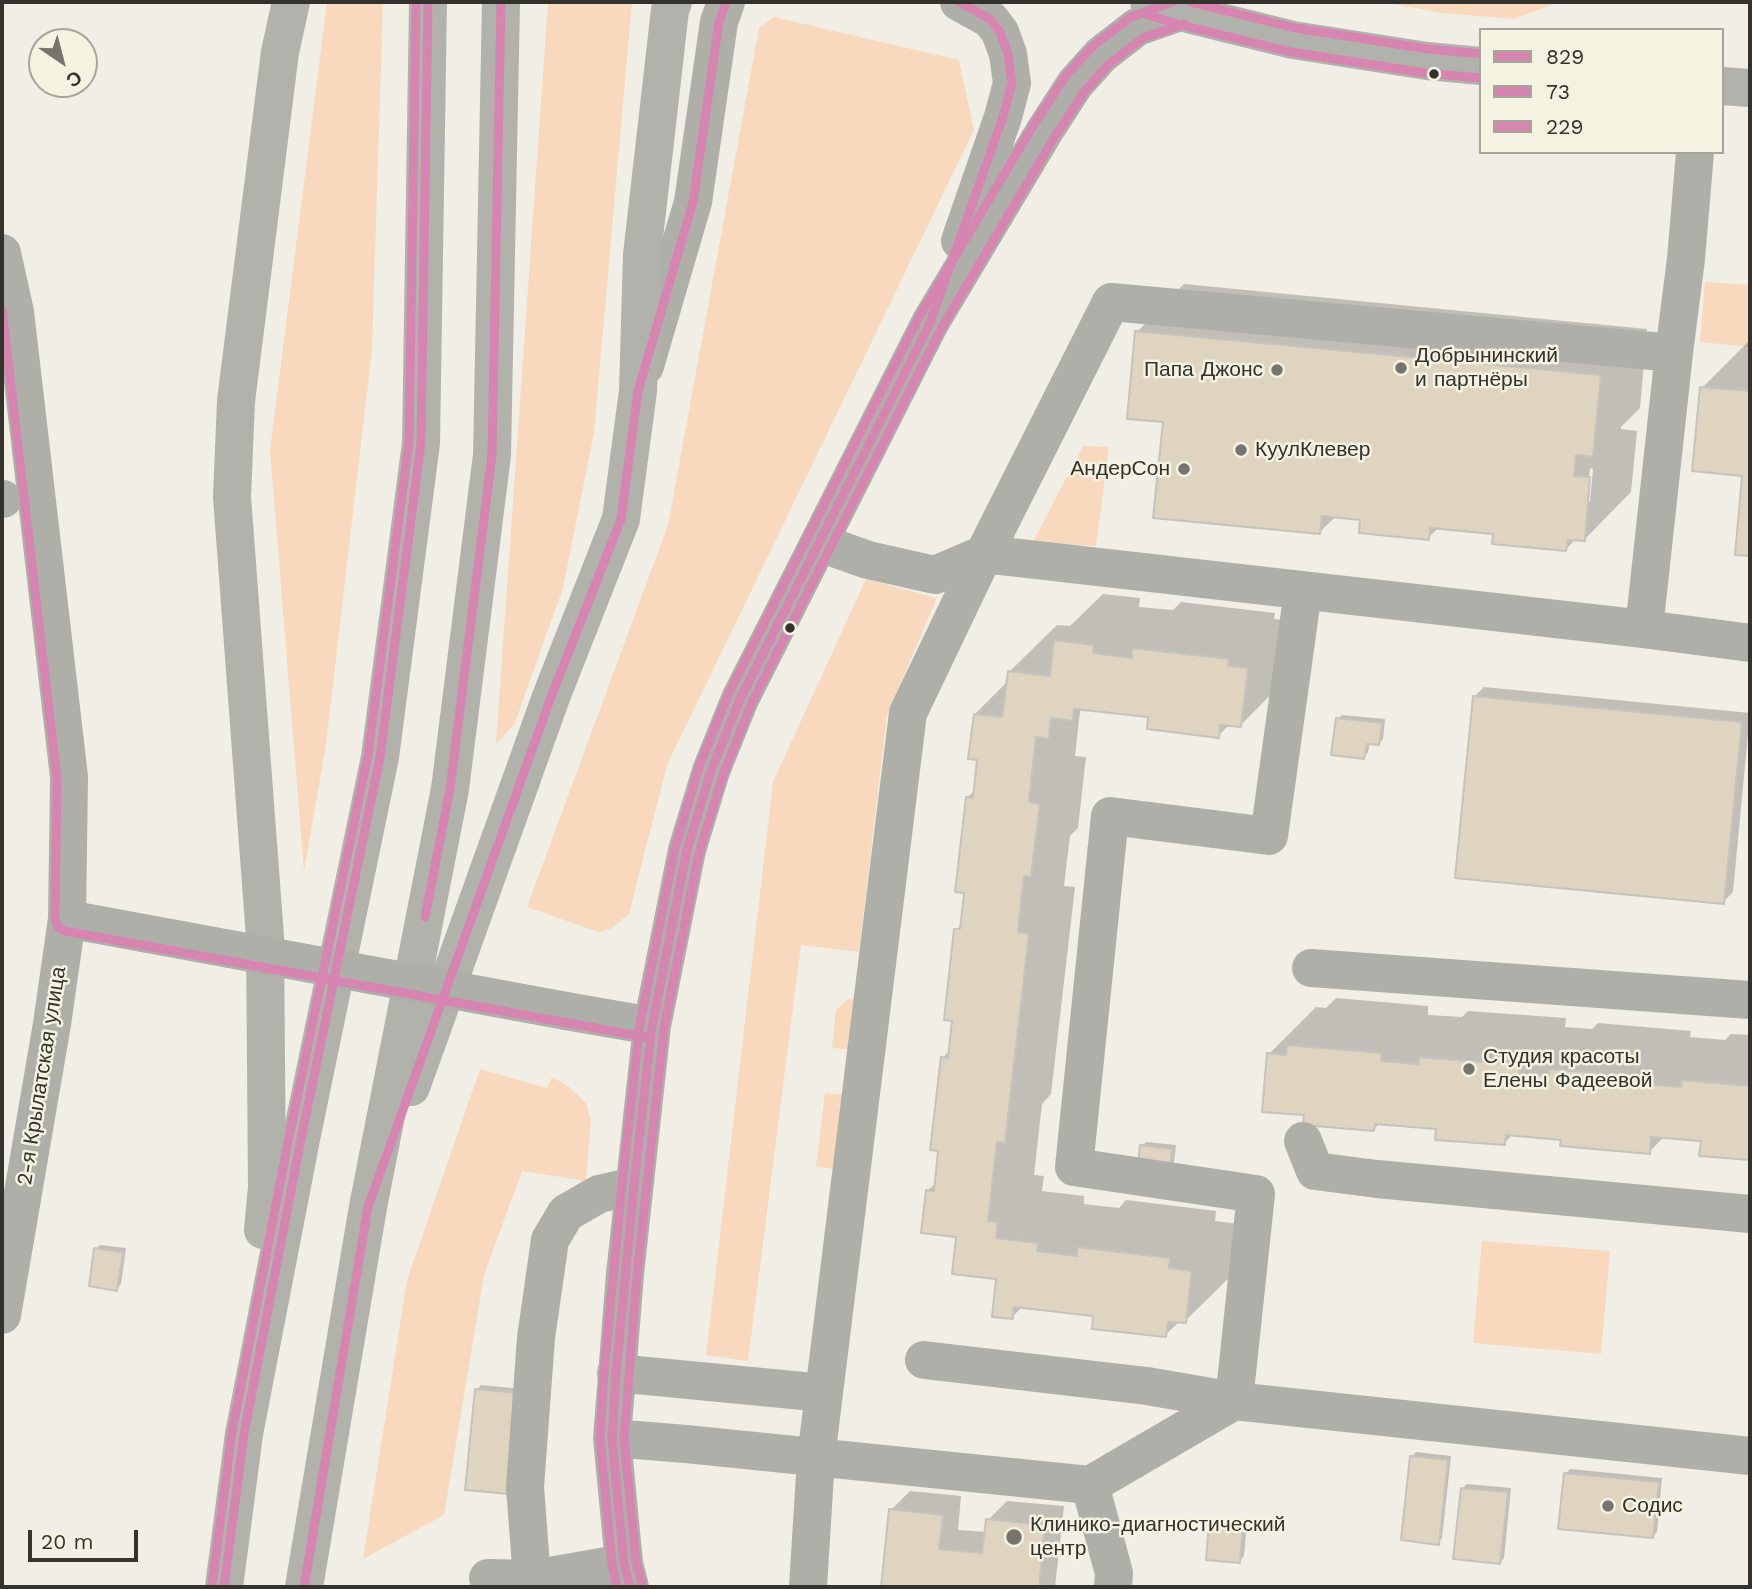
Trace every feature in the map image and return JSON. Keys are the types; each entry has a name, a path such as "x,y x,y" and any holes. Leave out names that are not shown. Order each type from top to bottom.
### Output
{"main road":[{"path":"273,2 280,52"},
{"path":"225,1587 244,1434 267,1187 265,937 232,497 236,401 280,52 290,2"},
{"path":"244,1434 380,757 419,457 422,416 428,2"},
{"path":"304,1587 368,1207 450,789 492,455 501,2"},
{"path":"368,1207 551,697 621,519 638,391 642,255 673,2"},
{"path":"1165,7 1293,40 1427,61 1479,66"},
{"path":"1724,86 1750,88"}],"street":[{"path":"638,391 693,202 719,22 726,2"},
{"path":"930,323 1003,117 1012,83 1008,54 1000,32 990,19 959,2"},
{"path":"488,1578 533,1583 627,1575 612,1438 634,1186 652,1026 687,850 711,771 740,699 930,323 1075,83 1101,55 1165,7"},
{"path":"1644,629 1686,259 1695,154"},
{"name":"2-я Крылатская улица","path":"2,253 15,312 69,777 67,919 52,1024 6,1273 2,1315"},
{"path":"808,1587 816,1458 908,713 984,554 1111,302 1674,353"},
{"path":"820,542 868,561 934,575 984,554 1750,643"},
{"path":"1234,1401 1256,1194 1074,1167 1110,816 1269,836 1303,591"},
{"path":"67,919 652,1026"},
{"path":"1311,968 1750,1000"},
{"path":"1303,1141 1315,1171 1390,1181 1750,1214"},
{"path":"533,1583 525,1487 536,1338 550,1240 566,1213 599,1194 634,1186"},
{"path":"923,1360 1147,1386 1234,1401 1750,1456"},
{"path":"616,1373 824,1393"},
{"path":"612,1438 1090,1485 1234,1401"},
{"path":"1090,1485 1114,1573 1113,1587"}],"shaded area":[{"path":"327,2 383,2 372,350 326,744 304,872 270,450"},
{"path":"548,2 632,2 594,433 563,588 514,725 496,744"},
{"path":"1383,2 1559,2 1515,19 1442,13"},
{"path":"774,17 959,60 974,130 667,765 629,914 610,929 598,932 527,907 668,525 759,28"},
{"path":"1705,282 1750,285 1750,347 1700,342"},
{"path":"1083,446 1109,447 1096,546 1033,542"},
{"path":"866,579 937,598 887,715 859,952 801,945 748,1361 706,1355 773,782"},
{"path":"848,999 858,1000 838,1169 816,1167 825,1093 842,1095 847,1049 832,1048 836,1010"},
{"path":"480,1069 547,1088 552,1077 568,1086 586,1103 591,1120 586,1181 522,1171 484,1275 444,1515 363,1559 407,1280"},
{"path":"1482,1241 1610,1251 1601,1354 1473,1343"}],"building":[{"path":"1135,331 1601,375 1593,457 1576,455 1574,476 1590,477 1585,541 1568,540 1566,551 1492,544 1493,534 1430,528 1429,540 1359,533 1360,520 1322,516 1320,534 1153,518 1163,422 1127,419"},
{"path":"1700,387 1750,391 1750,556 1735,555 1742,476 1692,471"},
{"path":"1054,640 1094,645 1093,653 1132,658 1132,648 1229,659 1228,666 1248,668 1241,727 1220,725 1219,738 1147,729 1148,717 1074,709 1073,721 1051,718 1049,739 1036,737 1029,802 1040,804 1031,877 1024,876 1018,932 1029,934 1005,1143 997,1142 988,1221 998,1222 996,1238 1038,1243 1037,1251 1077,1256 1077,1247 1170,1258 1169,1268 1192,1271 1186,1323 1168,1322 1166,1337 1092,1329 1093,1316 1014,1307 1013,1319 992,1317 996,1279 952,1274 956,1237 921,1233 926,1190 934,1191 938,1151 930,1150 941,1057 948,1058 952,1021 944,1020 954,929 960,929 964,893 955,892 966,797 973,798 977,760 968,759 974,714 1002,717 1008,671 1050,676"},
{"path":"1473,696 1742,722 1724,904 1455,878"},
{"path":"1336,718 1382,723 1379,745 1367,744 1364,759 1331,755"},
{"path":"1287,1045 1382,1053 1381,1061 1419,1064 1419,1057 1520,1065 1519,1074 1549,1076 1549,1069 1644,1077 1644,1084 1681,1087 1682,1080 1750,1086 1750,1160 1699,1156 1701,1141 1651,1137 1650,1154 1560,1146 1561,1140 1506,1135 1505,1145 1435,1140 1436,1129 1375,1124 1374,1131 1303,1125 1304,1115 1262,1112 1267,1053 1286,1055"},
{"path":"1140,1145 1172,1149 1170,1169 1138,1165"},
{"path":"94,1248 123,1252 117,1291 89,1286"},
{"path":"475,1389 519,1393 509,1494 465,1490"},
{"path":"1410,1456 1448,1460 1439,1545 1401,1540"},
{"name":"Содис","path":"1564,1473 1659,1482 1653,1538 1558,1529"},
{"path":"1461,1488 1508,1492 1500,1564 1453,1559"},
{"name":"Клинико-диагностический центр","path":"889,1509 943,1515 939,1549 982,1553 986,1519 1045,1525 1039,1587 881,1587"},
{"path":"1209,1523 1243,1526 1240,1563 1206,1560"}],"transit line":[{"name":"229","path":"212,1585 232,1432 289,1137 368,755 409,442 416,2"},
{"name":"829","path":"224,1587 244,1434 301,1139 380,757 421,443 428,2"},
{"name":"829","path":"425,917 450,789 492,455 501,2"},
{"name":"829","path":"304,1587 368,1207 551,697 621,519 638,391 693,202 719,22 726,2"},
{"name":"829","path":"630,1587 624,1563 612,1438 616,1373 652,1026 687,850 711,771 740,699 930,323 1003,117 1012,83 1008,54 1000,32 990,19 959,2"},
{"name":"229","path":"617,1587 612,1564 600,1438 622,1185 640,1024 675,848 699,767 729,693 919,317 1033,126 1065,77 1093,46 1131,17 1172,2"},
{"name":"229","path":"1190,2 1295,28 1429,49 1479,54"},
{"name":"73","path":"1145,14 1291,52 1425,73 1479,78"},
{"name":"73","path":"642,1584 636,1561 624,1438 637,1275 664,1028 699,853 723,775 751,704 941,329 1054,138 1085,91 1109,64 1143,38 1184,24"},
{"name":"73","path":"2,309 57,778 55,919 58,927 65,931 650,1038"}],"place":[{"name":"Добрынинский и партнёры","path":"1401,368"},
{"name":"Папа Джонс","path":"1277,370"},
{"name":"КуулКлевер","path":"1241,450"},
{"name":"АндерСон","path":"1184,469"},
{"name":"Студия красоты Елены Фадеевой","path":"1469,1069"},
{"name":"Содис","path":"1608,1506"},
{"name":"Клинико-диагностический центр","path":"1014,1537"}]}
